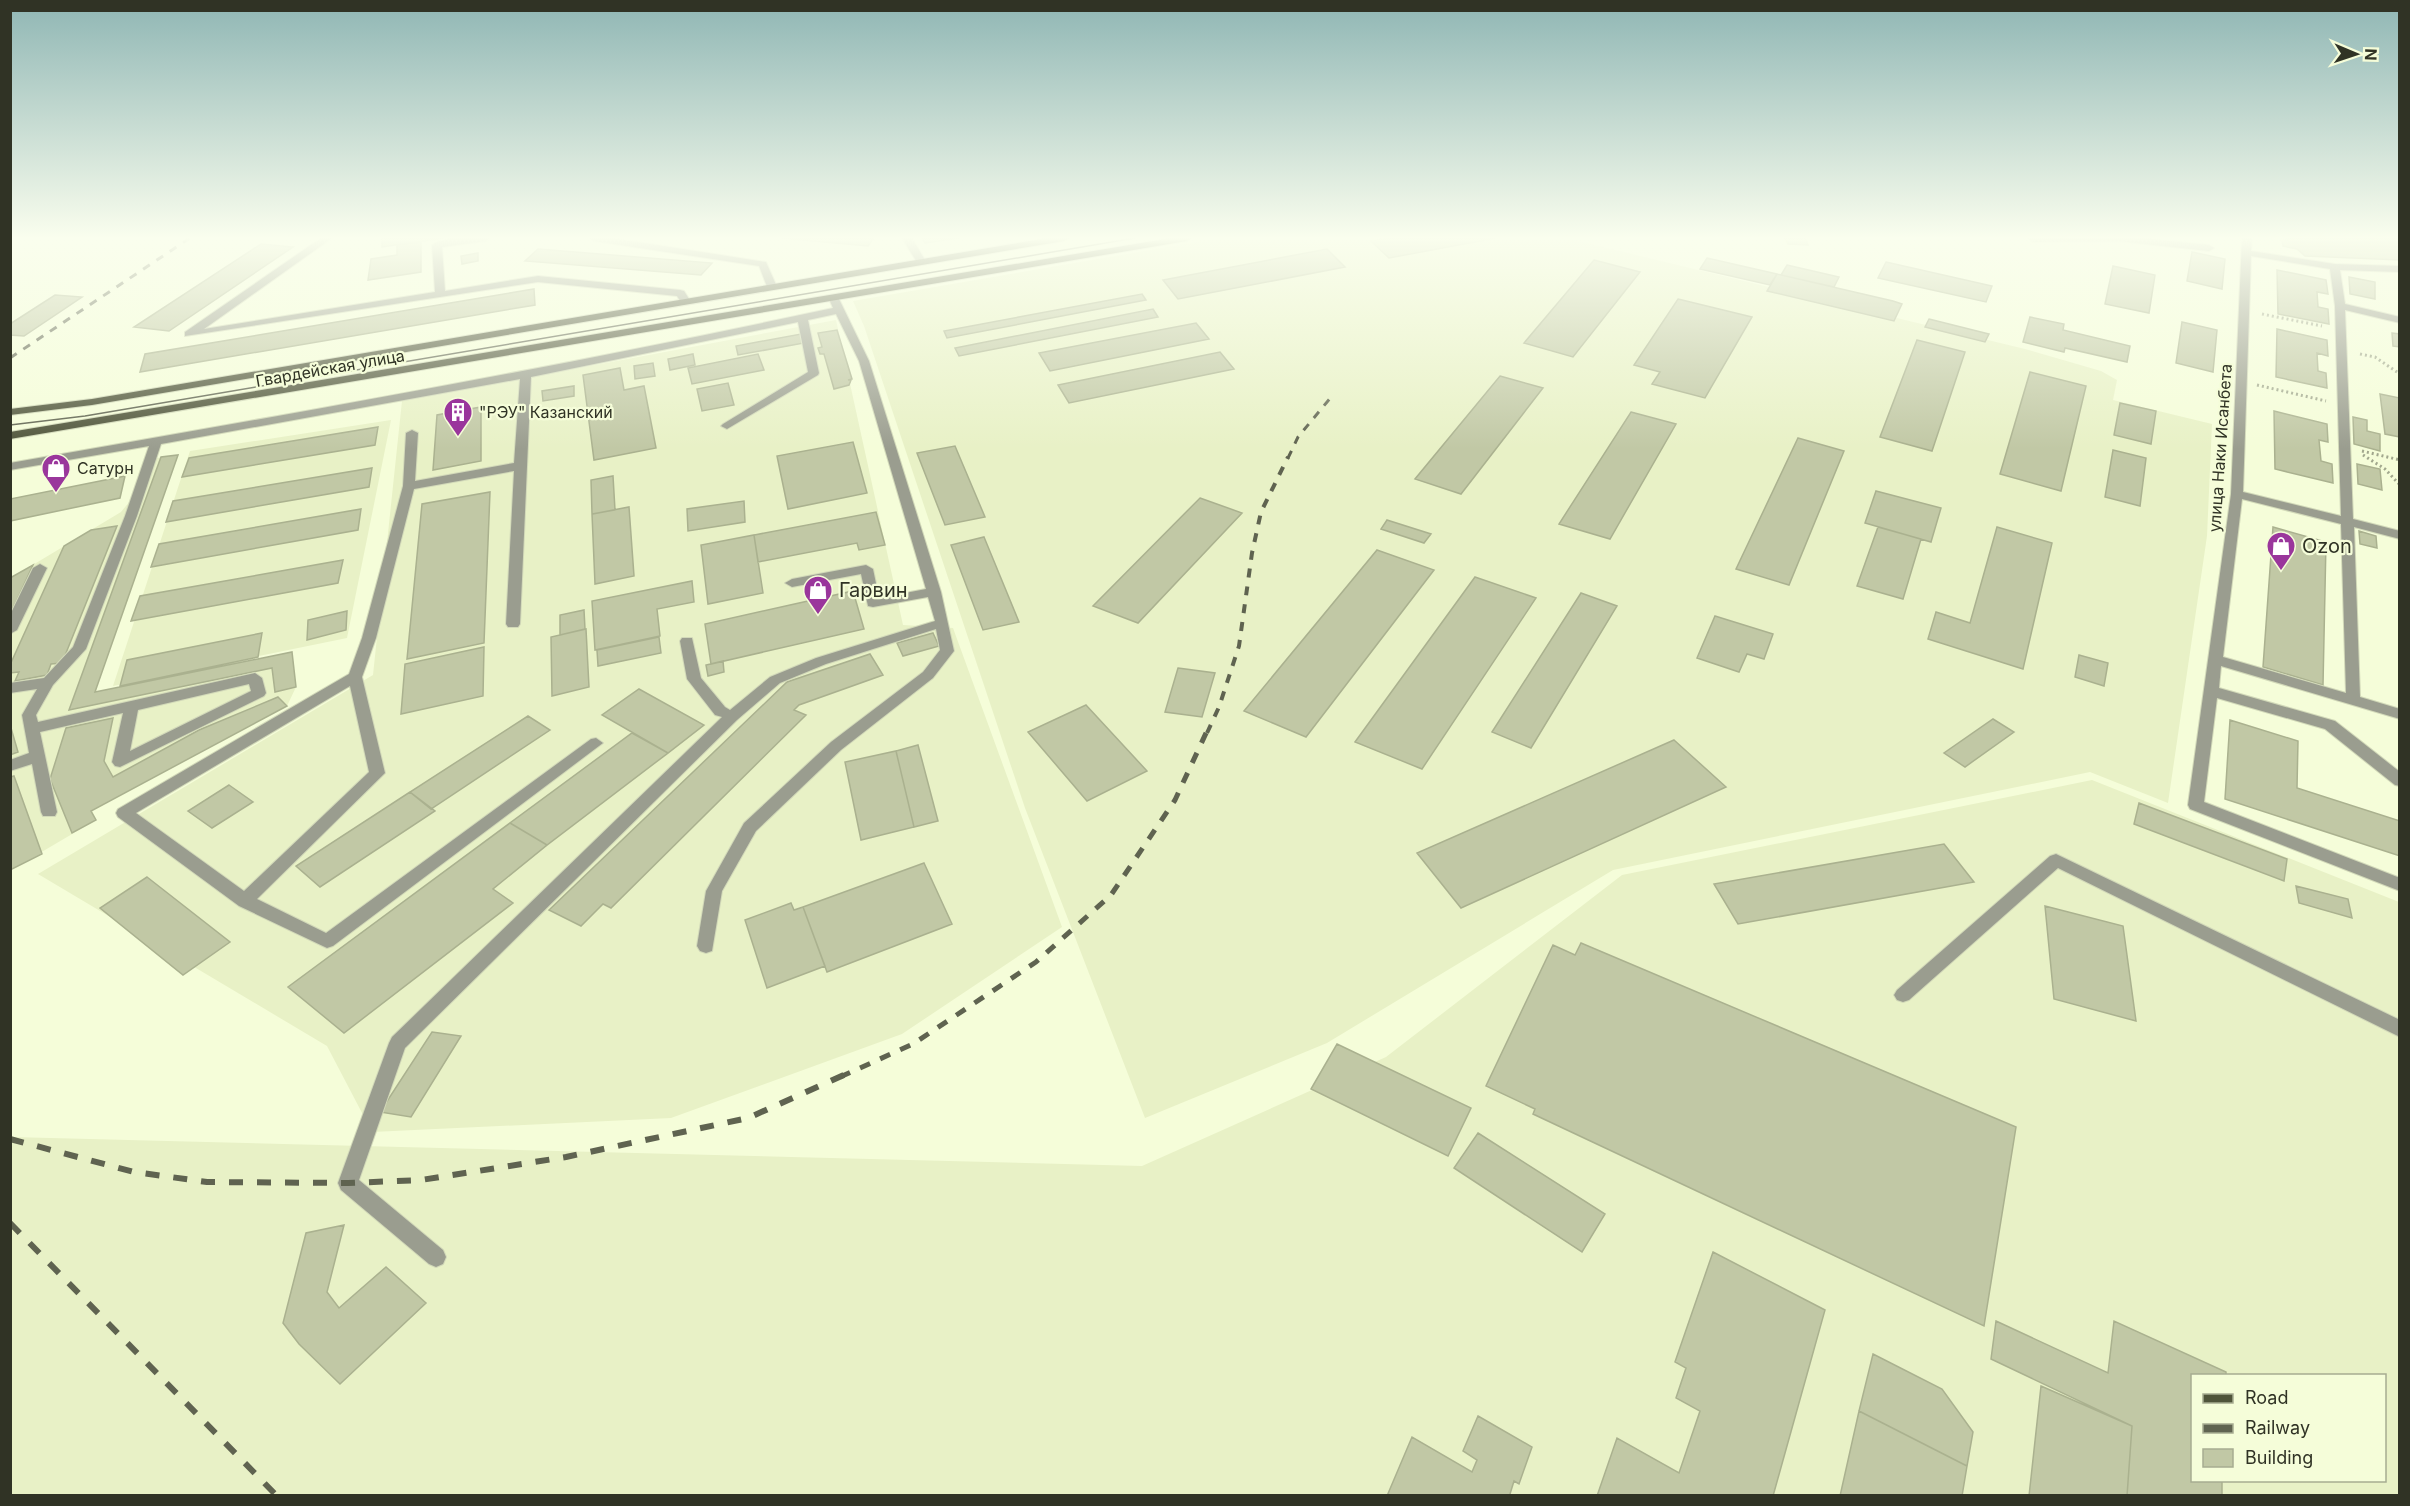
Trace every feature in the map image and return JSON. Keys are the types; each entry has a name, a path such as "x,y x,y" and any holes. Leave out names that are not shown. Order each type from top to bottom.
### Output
{"main road":[{"name":"Гвардейская улица","path":"10,412 92,402 649,308"},
{"name":"Гвардейская улица","path":"10,436 810,308"}],"street":[{"path":"226,308 189,334 346,308"},
{"path":"10,467 655,350 802,318 826,308"},
{"path":"706,946 714,891 750,827 836,746 928,675 947,651 942,623 864,361 839,308"},
{"path":"2340,308 2349,522 2353,700"},
{"path":"2350,308 2400,320"},
{"name":"улица Наки Исанбета","path":"2245,310 2237,494 2196,805 2400,885"},
{"path":"728,426 814,373 802,318"},
{"path":"513,624 519,466 526,375"},
{"path":"245,901 376,773 355,677 369,638 409,486 412,433"},
{"path":"49,812 29,715 48,682 79,649 131,516 156,441"},
{"path":"409,486 519,466"},
{"path":"2237,494 2400,535"},
{"path":"10,630 40,568"},
{"path":"792,583 866,569 873,603 933,592"},
{"path":"436,1257 348,1183 398,1043 732,716 775,680 821,661 942,623"},
{"path":"687,641 694,678 720,711 732,716"},
{"path":"2214,658 2400,714"},
{"path":"355,677 124,813 245,901 327,941 596,743"},
{"path":"32,729 132,706 255,678 259,693 120,762 132,706"},
{"path":"10,688 48,682"},
{"path":"2212,691 2330,725 2400,781"},
{"path":"10,766 38,756"},
{"path":"1903,995 2056,860 2400,1029"}],"path":[{"path":"2245,310 2341,330"},
{"path":"2342,350 2374,357 2400,374"},
{"path":"2242,382 2344,405"},
{"path":"2400,460 2355,450 2385,469 2400,484"}],"shaded area":[{"path":"856,308 1857,308 2025,349 2101,371 2117,380 2113,400 2212,424 2207,536 2168,803 2090,772 1613,870 1327,1043 1145,1118 1025,808"},
{"path":"836,320 903,625 953,628 1062,927 902,1034 671,1118 372,1132 327,1046 38,874 373,675 402,401"},
{"path":"391,420 347,638 113,686 190,451"},
{"path":"178,455 95,692 292,652 296,687 287,706 92,810 96,820 11,870 11,578 121,512 140,489 142,463 150,459"},
{"path":"2092,780 2399,902 2399,1495 11,1496 11,1137 1142,1166 1386,1057 1622,875"}],"building":[{"path":"34,308 65,308 24,336 10,335 10,324"},
{"path":"163,308 203,308 169,331 134,327"},
{"path":"419,308 516,308 140,372 145,354"},
{"path":"1066,308 1103,308 947,338 944,331"},
{"path":"1553,308 1611,308 1573,357 1524,343"},
{"path":"1672,308 1716,308 1752,317 1705,398 1652,384 1660,372 1634,365"},
{"path":"1840,308 1900,308 1894,321"},
{"path":"2126,308 2150,308 2149,313"},
{"path":"2278,308 2324,308 2328,309 2329,324 2278,314"},
{"path":"1153,309 1158,317 959,356 955,348"},
{"path":"2030,317 2064,324 2063,330 2130,346 2127,362 2065,348 2064,352 2023,342"},
{"path":"1929,319 1989,334 1985,342 1925,327"},
{"path":"2182,322 2217,330 2213,372 2176,363"},
{"path":"1196,323 1209,339 1050,371 1039,353"},
{"path":"2277,329 2327,340 2328,356 2317,353 2318,371 2326,373 2327,388 2276,377"},
{"path":"837,330 852,379 848,380 851,380 849,385 834,389 824,354 820,354 818,348 822,347 818,333"},
{"path":"2392,333 2400,334 2400,347 2393,346"},
{"path":"801,334 804,343 738,355 736,346"},
{"path":"1917,340 1965,352 1932,451 1880,437"},
{"path":"1220,352 1234,369 1069,403 1058,385"},
{"path":"693,354 695,365 670,370 668,359"},
{"path":"758,354 764,370 692,384 688,368"},
{"path":"653,363 655,376 635,379 634,366"},
{"path":"620,368 624,390 644,386 656,448 594,460 583,375"},
{"path":"2030,372 2086,386 2061,491 2000,474"},
{"path":"1500,376 1543,388 1461,494 1415,479"},
{"path":"728,383 734,405 702,411 697,389"},
{"path":"574,386 574,396 543,401 542,391"},
{"path":"2380,394 2400,398 2400,437 2385,434"},
{"path":"2120,403 2156,411 2151,444 2114,435"},
{"name":"\"РЭУ\" Казанский","path":"481,407 481,461 433,470 437,415"},
{"path":"2274,411 2327,424 2328,442 2319,440 2321,461 2332,464 2333,483 2275,469"},
{"path":"1631,412 1676,424 1610,539 1559,524"},
{"path":"2353,417 2367,420 2367,431 2380,434 2380,451 2354,444"},
{"path":"378,427 375,445 182,477 189,458"},
{"path":"1798,438 1844,451 1789,585 1736,569"},
{"path":"853,442 867,493 788,509 777,456"},
{"path":"955,446 985,517 945,525 917,453"},
{"path":"2113,450 2146,458 2140,506 2105,497"},
{"path":"178,455 95,692 292,652 296,687 275,692 272,668 69,710 161,457"},
{"path":"2357,464 2380,469 2382,490 2358,484"},
{"path":"372,468 369,487 166,522 173,501"},
{"path":"125,476 120,498 10,521 10,499"},
{"path":"613,476 615,510 592,514 591,480"},
{"path":"1876,491 1941,508 1931,542 1865,523"},
{"path":"490,492 484,643 407,659 422,504"},
{"path":"1200,498 1242,513 1138,623 1093,606"},
{"path":"744,501 745,522 688,531 687,509"},
{"path":"629,507 634,576 595,584 592,514"},
{"path":"361,509 358,530 151,567 159,544"},
{"path":"876,512 885,545 859,550 857,543 758,562 754,535"},
{"path":"1387,520 1431,534 1424,543 1381,529"},
{"path":"117,526 62,663 51,664 47,675 15,681 19,672 10,673 10,665 64,546 91,530"},
{"path":"1878,527 1921,539 1903,599 1857,586"},
{"path":"1997,527 2052,543 2023,669 1928,639 1936,612 1970,623"},
{"path":"2273,527 2326,542 2323,685 2263,667"},
{"path":"2359,531 2376,536 2377,548 2360,544"},
{"path":"754,535 763,593 708,604 701,545"},
{"path":"984,537 1019,622 983,630 951,545"},
{"path":"1377,550 1434,570 1306,737 1244,711"},
{"path":"343,560 338,583 131,621 140,596"},
{"path":"33,565 10,615 10,578"},
{"path":"1475,577 1536,598 1422,769 1355,742"},
{"path":"692,581 694,602 657,609 660,636 595,650 592,601"},
{"path":"853,591 864,629 711,664 705,624"},
{"path":"1581,593 1617,606 1531,748 1492,732"},
{"path":"584,610 585,629 560,635 560,615"},
{"path":"347,611 346,630 307,640 308,620"},
{"path":"1715,616 1773,634 1764,659 1747,654 1739,672 1697,658"},
{"path":"586,629 589,687 552,696 551,637"},
{"path":"262,633 258,657 120,686 127,660"},
{"path":"933,633 939,646 903,656 897,643"},
{"path":"659,637 661,653 598,666 597,650"},
{"path":"484,647 483,696 401,714 405,664"},
{"path":"870,654 883,675 799,705 794,710 806,715 611,908 603,904 581,926 549,910 787,682"},
{"path":"2079,655 2108,663 2104,686 2075,677"},
{"path":"723,661 724,672 708,676 706,665"},
{"path":"1178,668 1215,673 1202,717 1165,712"},
{"path":"639,689 704,725 668,753 602,715"},
{"path":"278,697 287,706 91,811 96,820 72,833 50,779 66,728 113,718 104,761 113,777 199,730"},
{"path":"1086,705 1147,771 1087,801 1028,732"},
{"path":"528,716 550,730 431,809 410,792"},
{"path":"1993,719 2014,732 1965,767 1944,753"},
{"path":"2230,720 2298,741 2297,788 2400,821 2400,856 2225,799"},
{"path":"10,729 18,752 10,755"},
{"path":"632,733 668,753 547,845 510,823"},
{"path":"1674,740 1726,787 1461,908 1417,853"},
{"path":"918,745 938,821 914,827 896,751"},
{"path":"896,751 914,827 861,840 845,762"},
{"path":"14,776 42,854 10,870 10,777"},
{"path":"229,785 253,802 212,828 188,811"},
{"path":"410,792 435,811 320,887 296,866"},
{"path":"2139,803 2287,859 2284,881 2134,824"},
{"path":"510,823 547,845 493,889 513,903 344,1033 288,987"},
{"path":"1944,844 1974,882 1738,924 1714,884"},
{"path":"924,863 952,924 827,972 803,907"},
{"path":"147,877 230,942 183,975 100,908"},
{"path":"2296,886 2348,899 2352,918 2299,903"},
{"path":"791,903 794,910 803,907 825,966 767,988 745,920"},
{"path":"2045,906 2123,926 2136,1021 2054,999"},
{"path":"1581,943 2016,1127 1984,1326 1533,1114 1535,1109 1486,1086 1553,945 1575,955"},
{"path":"432,1032 461,1036 411,1117 380,1112"},
{"path":"1337,1044 1471,1108 1448,1156 1311,1089"},
{"path":"1478,1133 1605,1214 1582,1252 1454,1168"},
{"path":"344,1225 327,1292 339,1308 386,1267 426,1303 340,1384 299,1344 283,1323 306,1233"},
{"path":"1713,1252 1825,1310 1773,1496 1597,1496 1617,1438 1679,1473 1700,1411 1676,1398 1686,1368 1675,1362"},
{"path":"1996,1321 2108,1373 2114,1321 2226,1372 2226,1374 2191,1374 2191,1482 2222,1482 2222,1496 2127,1496 2132,1426 1991,1359"},
{"path":"1873,1354 1942,1389 1973,1432 1967,1466 1859,1411"},
{"path":"2041,1386 2132,1426 2127,1496 2029,1496"},
{"path":"1859,1411 1967,1466 1962,1496 1840,1496"},
{"path":"1478,1416 1532,1447 1519,1484 1514,1481 1510,1494 1513,1496 1387,1496 1412,1437 1472,1472 1477,1460 1463,1451"}],"tram line":[{"path":"10,425 85,416 720,308"}],"railway":[{"path":"10,358 85,308"},
{"path":"1288,458 1298,437 1332,396"},
{"path":"1207,733 1219,707 1239,646 1252,553 1261,512 1288,457"},
{"path":"840,1077 913,1044 1036,962 1111,895 1175,800 1207,731"},
{"path":"10,1139 134,1172 207,1182 348,1183 421,1180 566,1157 748,1118 844,1075"},
{"path":"10,1223 277,1496"}],"place":[{"name":"\"РЭУ\" Казанский","path":"458,438"},
{"name":"Сатурн","path":"56,494"},
{"name":"Ozon","path":"2281,572"},
{"name":"Гарвин","path":"818,616"}]}
